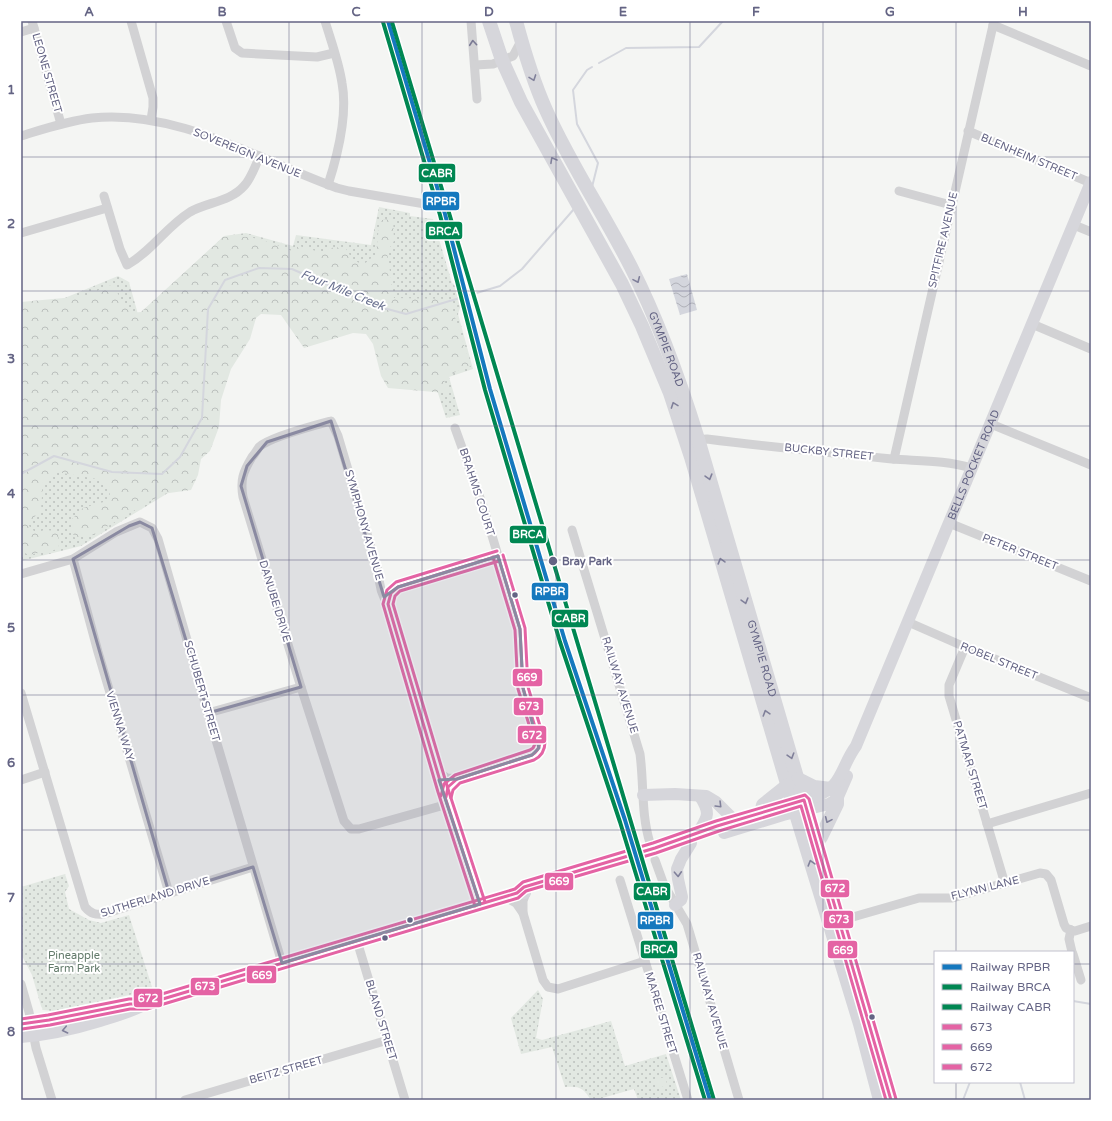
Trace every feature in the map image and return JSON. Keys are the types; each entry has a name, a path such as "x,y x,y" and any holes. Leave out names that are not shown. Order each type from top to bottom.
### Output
{"highway":[{"name":"GYMPIE ROAD","path":"489,21 502,60 530,119 622,284 692,440"},
{"name":"GYMPIE ROAD","path":"516,21 534,80 546,110 583,181 632,268 656,322 676,374 692,440 800,806 880,1100"},
{"path":"761,813 763,805 793,782 834,794 836,804 822,837 816,843"},
{"name":"GYMPIE ROAD","path":"800,806 816,843 891,1100"}],"main road":[{"name":"BELLS POCKET ROAD","path":"834,794 855,757 856,746 1091,183"},
{"path":"642,795 675,794 706,796 712,799 735,821"},
{"path":"654,851 691,843 800,806 819,796 834,794"},
{"path":"698,833 706,819 707,810 700,796"},
{"path":"21,1037 63,1031 132,1012 146,1004 505,896 522,893 524,887 630,859 698,833 735,821 761,813 800,806"},
{"path":"675,905 682,897 677,874 679,863 691,843"},
{"path":"26,1023 130,1004 146,1004"}],"street":[{"path":"130,21 153,98 151,120"},
{"path":"226,21 234,48 242,52 317,57 334,53"},
{"path":"325,21 342,83 344,112 340,137 328,185"},
{"path":"471,21 477,99"},
{"path":"994,23 1091,66"},
{"name":"SPITFIRE AVENUE","path":"894,459 951,205 994,23"},
{"path":"21,32 33,24"},
{"name":"LEONE STREET","path":"33,24 61,124"},
{"path":"474,65 493,64 515,54 521,41"},
{"name":"SOVEREIGN AVENUE","path":"21,136 61,124 93,118 151,120 201,133 328,185 349,191 425,204"},
{"name":"BLENHEIM STREET","path":"968,132 1091,183"},
{"path":"104,196 120,249 127,265 139,259 176,223 190,212 234,195 245,185 260,156"},
{"path":"899,191 951,205"},
{"path":"21,234 107,208"},
{"path":"597,237 601,228 609,225"},
{"path":"1074,225 1091,232"},
{"path":"1032,324 1091,349"},
{"name":"SYMPHONY AVENUE","path":"331,422 338,436 379,574 379,581 388,604 441,784 480,904"},
{"name":"DANUBE DRIVE","path":"331,422 267,442 259,448 242,474 241,486 300,687 344,821 351,829 359,829 447,800"},
{"path":"991,424 1091,465"},
{"name":"BRAHMS COURT","path":"455,428 484,509 520,629 524,688 540,743 540,748 537,753 457,779"},
{"name":"BUCKBY STREET","path":"692,440 958,464 971,468"},
{"name":"SCHUBERT STREET","path":"73,559 116,532 140,522 152,528 158,539 253,867"},
{"name":"PETER STREET","path":"949,523 1091,581"},
{"name":"RAILWAY AVENUE","path":"572,530 640,754 645,825 664,885 690,934 739,1100"},
{"path":"388,604 391,593 398,587 498,556"},
{"path":"21,574 73,559"},
{"name":"VIENNA WAY","path":"73,559 98,652 169,893"},
{"path":"379,574 387,584 398,587"},
{"name":"ROBEL STREET","path":"908,622 965,647 1091,698"},
{"name":"PATMAR STREET","path":"965,647 949,685 949,696 1005,884"},
{"path":"208,714 300,687"},
{"name":"SUTHERLAND DRIVE","path":"21,693 85,907 89,911 98,915 104,914 253,867"},
{"path":"21,780 45,772"},
{"path":"438,772 447,778 457,779"},
{"path":"447,800 448,787 457,779"},
{"path":"987,824 1091,793"},
{"path":"253,867 282,963"},
{"name":"FLYNN LANE","path":"839,921 919,898 952,898 1040,873 1046,874 1051,880 1064,924 1066,928 1071,930"},
{"name":"MAREE STREET","path":"620,880 688,1100"},
{"path":"522,893 523,912 543,980 548,987 558,989 645,961"},
{"path":"505,896 516,903 523,912"},
{"path":"1072,951 1069,939 1071,930 1078,930 1091,926"},
{"name":"BLAND STREET","path":"358,941 405,1100"},
{"path":"1074,956 1081,980"},
{"path":"21,984 26,1023 34,1036 52,1100"},
{"name":"BEITZ STREET","path":"184,1100 388,1040"}],"highlighted area":[{"path":"331,421 384,597 398,587 498,556 520,629 523,688 539,748 532,755 457,779 439,780 480,904 282,963 253,867 169,893 73,559 129,526 140,522 152,528 208,713 301,687 241,486 247,466 267,442"}],"green space":[{"path":"379,207 410,213 410,216 433,219 452,283 458,287 460,286 465,305 460,308 458,314 473,369 449,377 460,415 446,418 436,387 406,314 259,268 162,473 168,493 81,546 21,561 21,316 118,276 129,282 139,318 224,236 246,233 293,246 296,235 371,245"},
{"path":"393,219 394,241 387,252 394,298 449,299 471,366 443,377 448,391 446,393 388,388 381,376 373,344 366,334 353,333 304,348 281,315 261,314 256,318 250,339 231,369 221,400 219,427 210,451 201,459 198,475 191,490 162,494 93,535 75,538 71,529 72,519 83,508 107,501 110,496 109,486 97,479 57,472 43,482 41,509 28,525 36,533 44,530 58,531 59,549 28,555 21,550 21,302 85,296 110,285 113,286 130,313 141,312 223,237 251,237 267,241 292,251 299,246 323,253 330,248 345,247 352,259 363,265 376,254 379,226 382,220"},
{"name":"Pineapple Farm Park","path":"65,874 69,886 65,892 69,909 89,920 101,923 129,915 153,990 53,1011 43,1010 32,975 21,954 21,887"},
{"path":"538,990 543,999 536,1038 542,1040 611,1021 625,1066 666,1054 681,1100 638,1100 634,1089 591,1100 581,1089 565,1087 552,1047 521,1054 511,1018"},
{"path":"666,1077 667,1086 656,1088 654,1079"}],"water":[{"path":"687,274 697,310 680,315 669,279"}],"waterway":[{"name":"Four Mile Creek","path":"599,63 626,48 699,47 723,21"},
{"name":"Four Mile Creek","path":"592,67 587,70 573,90 577,124 598,163 592,187"},
{"name":"Four Mile Creek","path":"21,474 54,456 112,472 162,474 180,457 202,418 208,309 225,280 259,268 292,269 376,306 406,314 500,286 522,269 574,209"},
{"path":"1074,1001 1091,1004"},
{"path":"963,1100 970,1083"},
{"path":"1020,1083 1025,1100"}],"railway":[{"path":"393,21 714,1100"}],"rail line":[{"name":"RPBR","path":"388,21 445,214 490,389 565,641 625,820 710,1100"},
{"name":"BRCA","path":"383,22 440,215 485,390 560,642 620,822 705,1100"},
{"name":"CABR","path":"392,22 714,1100"}],"transit line":[{"name":"672","path":"475,906 438,792 383,604 387,590 396,582 497,551"},
{"name":"669","path":"451,798 453,790 460,783 534,760 541,755 544,748 545,742 528,687 525,628 503,555"},
{"name":"673","path":"446,797 448,787 457,779 532,755 538,750 540,745 523,688 520,629 498,556"},
{"name":"673","path":"480,904 443,791 388,604 391,593 398,587 498,556"},
{"name":"672","path":"441,796 444,784 455,775 530,750 535,744 518,689 515,630 493,557"},
{"name":"669","path":"485,902 448,789 393,604 395,596 400,591 499,561"},
{"name":"672","path":"21,1019 129,999 145,999 515,889 523,882 653,843 716,821 805,795 809,799 896,1099"},
{"name":"673","path":"21,1024 130,1004 146,1004 517,893 524,887 655,848 717,826 804,800 891,1100"},
{"name":"669","path":"22,1029 130,1009 147,1009 518,898 526,891 656,853 719,831 801,806 886,1100"}],"place":[{"name":"Bray Park","path":"553,561"}]}
